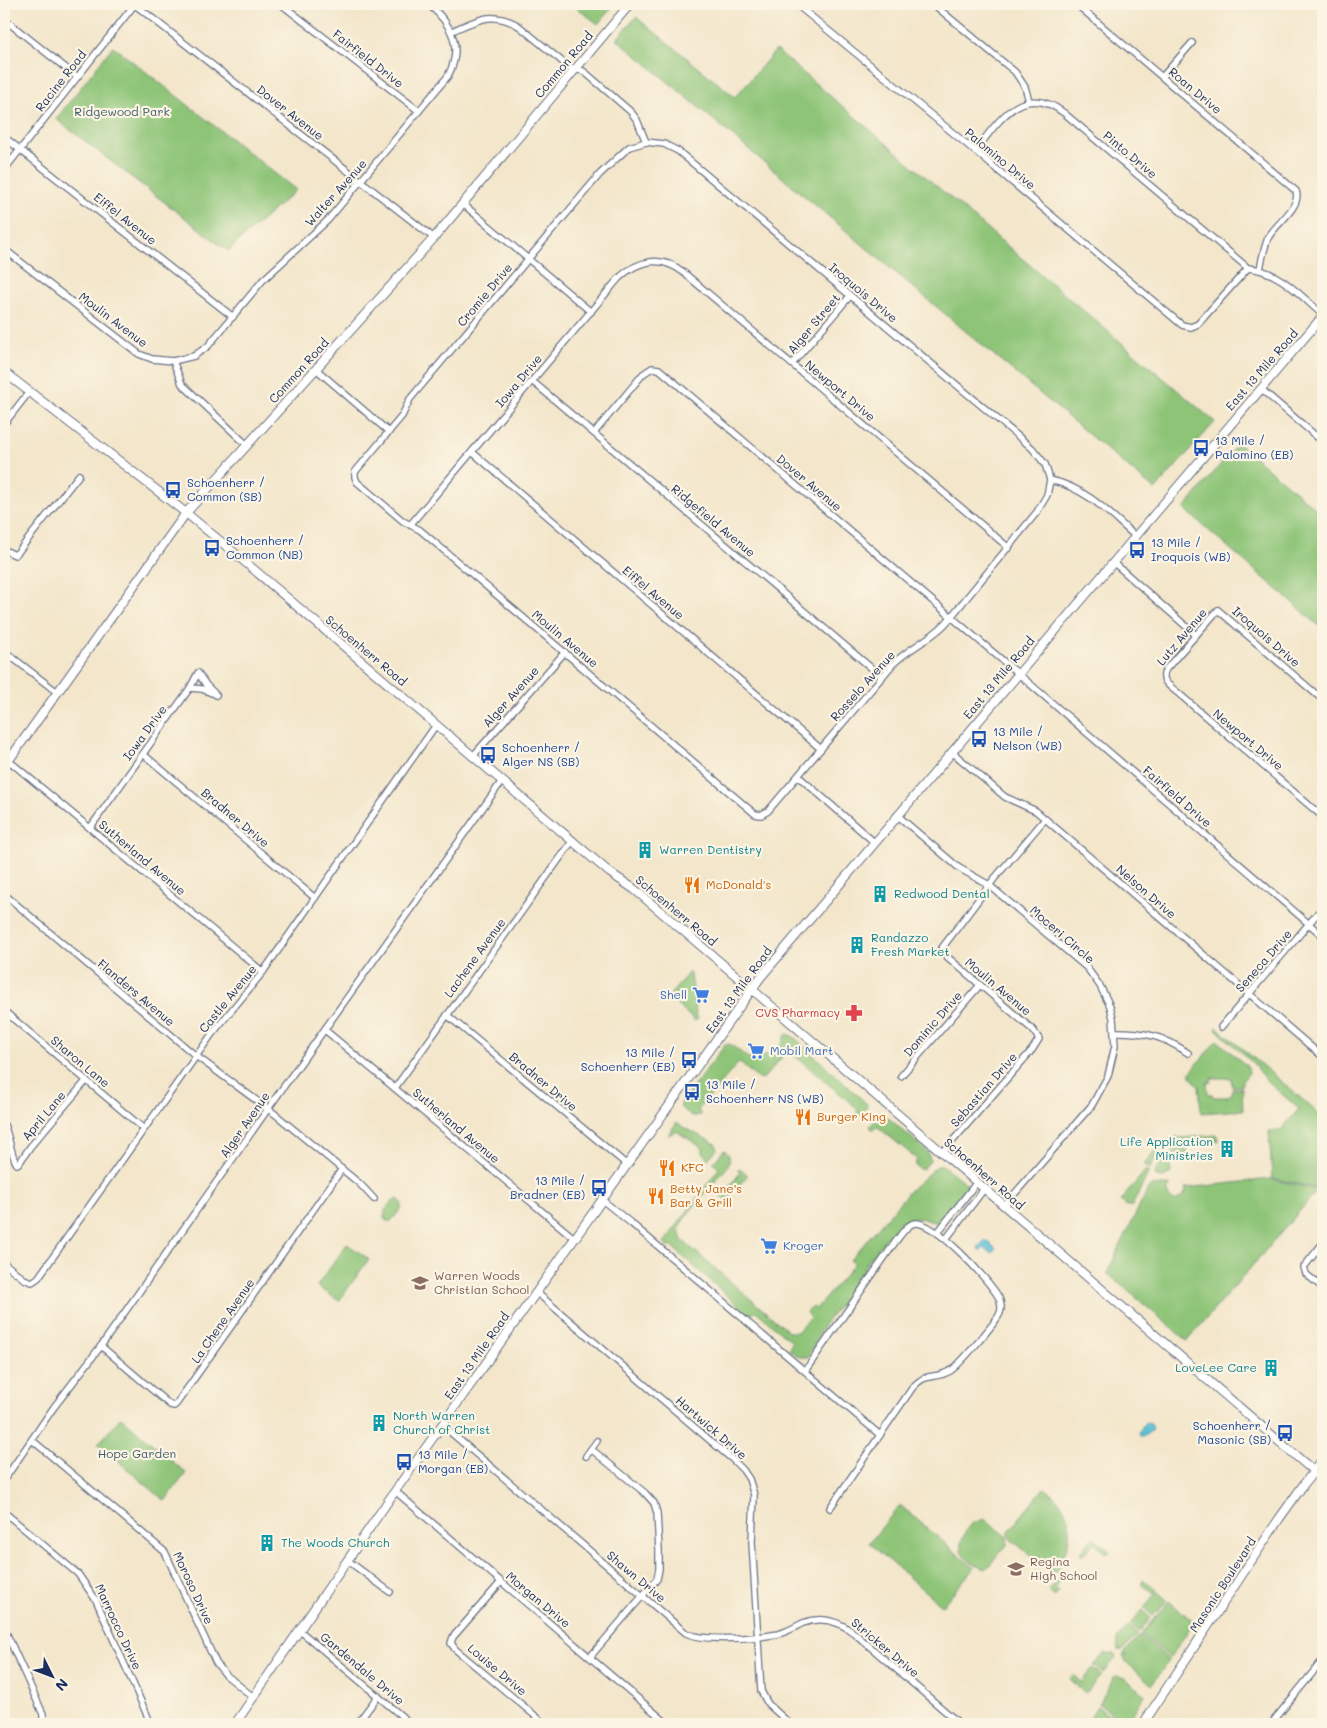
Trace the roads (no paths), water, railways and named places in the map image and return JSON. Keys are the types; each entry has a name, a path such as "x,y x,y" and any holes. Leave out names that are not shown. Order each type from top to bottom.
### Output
{"main road":[{"name":"Common Road","path":"8,761 186,513 434,238 630,4"},
{"name":"East 13 Mile Road","path":"235,1724 395,1491 752,989 874,842 1323,316"},
{"name":"Schoenherr Road","path":"4,372 186,513 609,872 638,893 752,989 1323,1479"},
{"name":"Masonic Boulevard","path":"1143,1724 1279,1519 1323,1459"}],"street":[{"name":"Racine Road","path":"4,170 135,4"},
{"name":"Dover Avenue","path":"135,4 434,238"},
{"name":"Fairfield Drive","path":"281,4 419,111"},
{"path":"428,4 442,16 452,31 487,17 509,20 570,68 586,74 629,110 637,120 646,142"},
{"name":"Palomino Drive","path":"796,4 1178,321 1191,327 1201,321 1248,268"},
{"path":"933,4 1015,72 1024,87 1029,101 1010,110 1003,116 975,151"},
{"name":"Roan Drive","path":"1076,4 1292,186 1298,196 1295,205 1268,238 1260,270"},
{"path":"4,19 77,77"},
{"name":"Walter Avenue","path":"174,361 185,359 203,350 213,342 263,280 328,220 361,181 445,81 452,70 455,52 452,31"},
{"path":"1163,76 1192,43"},
{"name":"Pinto Drive","path":"1029,101 1048,103 1064,113 1248,268"},
{"name":"Eiffel Avenue","path":"4,137 233,317"},
{"name":"Cromie Drive","path":"354,475 356,470 402,416 410,399 611,163 629,147 646,142"},
{"name":"Iroquois Drive","path":"646,142 661,143 678,151 1032,448 1045,464 1050,480"},
{"path":"463,204 590,312"},
{"name":"Moulin Avenue","path":"4,249 134,351 152,359 174,361"},
{"name":"Iowa Drive","path":"410,525 590,312 628,270 638,264 652,261"},
{"name":"Newport Drive","path":"652,261 664,262 680,269 1009,548"},
{"path":"1248,268 1272,273 1323,316"},
{"name":"Alger Street","path":"792,364 850,296"},
{"path":"174,361 182,384 247,445"},
{"name":"Dover Avenue","path":"594,433 643,374 652,368 659,369 1018,674"},
{"path":"316,369 389,432"},
{"name":"Ridgefield Avenue","path":"532,381 882,677"},
{"path":"1261,389 1323,442"},
{"path":"4,424 29,392"},
{"name":"Eiffel Avenue","path":"472,452 821,749"},
{"path":"4,550 15,555 80,475"},
{"name":"Moulin Avenue","path":"354,475 357,482 401,519 420,530 755,814 764,815"},
{"path":"1050,480 1064,483 1082,491 1136,536"},
{"name":"Rosselo Avenue","path":"764,815 882,677 900,658 935,634 951,617 1009,548 1042,505 1047,495 1050,480"},
{"path":"1113,562 1196,635"},
{"name":"Iroquois Drive","path":"1218,610 1323,700"},
{"name":"Lutz Avenue","path":"1163,677 1166,669 1218,610"},
{"path":"4,652 57,692"},
{"name":"Alger Avenue","path":"473,756 565,652"},
{"name":"Iowa Drive","path":"90,828 190,688 198,673 206,686 216,695 202,689 190,688"},
{"name":"Fairfield Drive","path":"1018,674 1323,936"},
{"name":"Newport Drive","path":"1163,677 1178,693 1323,817"},
{"name":"Castle Avenue","path":"4,1263 24,1280 32,1282 38,1278 212,1034 263,972 436,725"},
{"name":"Sutherland Avenue","path":"4,750 8,761 263,972"},
{"name":"Nelson Drive","path":"952,752 1005,797 1032,809 1045,818 1323,1057"},
{"name":"Bradner Drive","path":"143,754 315,898"},
{"path":"798,776 874,842"},
{"name":"Alger Avenue","path":"4,1480 502,781"},
{"name":"Moceri Circle","path":"897,816 959,868 990,885 1090,972 1108,1001 1114,1018 1115,1046 1108,1076 1100,1093 1092,1105 1004,1206"},
{"path":"990,885 1045,818"},
{"name":"Lachene Avenue","path":"395,1088 572,840"},
{"name":"Moulin Avenue","path":"990,885 944,945 942,951 1036,1032 1039,1039"},
{"name":"Flanders Avenue","path":"4,894 196,1056 268,1108 367,1191 374,1199"},
{"name":"Seneca Drive","path":"1221,1027 1323,907"},
{"name":"Dominic Drive","path":"901,1076 980,985"},
{"name":"Sharon Lane","path":"4,1011 144,1129"},
{"name":"Bradner Drive","path":"447,1015 626,1164"},
{"name":"Sutherland Avenue","path":"325,1030 574,1238"},
{"path":"1116,1032 1149,1034 1168,1040 1188,1053"},
{"name":"Sebastian Drive","path":"943,1152 1032,1050 1039,1039"},
{"name":"April Lane","path":"4,1125 10,1138 13,1159 17,1164 86,1081"},
{"name":"La Chene Avenue","path":"101,1346 170,1405 174,1406 342,1170"},
{"path":"938,1232 977,1182"},
{"path":"946,1239 984,1189"},
{"path":"601,1199 880,1435"},
{"path":"805,1371 896,1241 914,1223 923,1223 946,1239 991,1287 1001,1304 999,1316 954,1368 940,1375 920,1379 913,1387 830,1508"},
{"path":"1323,1243 1306,1262 1304,1270 1306,1274 1323,1288"},
{"name":"Hartwick Drive","path":"536,1292 733,1460 746,1474 753,1487 755,1502 752,1542 757,1636"},
{"name":"Shawn Drive","path":"442,1425 686,1633 694,1637 707,1639 757,1636"},
{"name":"Moroso Drive","path":"32,1440 165,1552 216,1662 226,1676 253,1697"},
{"path":"586,1456 597,1441"},
{"path":"590,1658 643,1597 657,1579 659,1570 658,1526 654,1504 645,1493 591,1449"},
{"name":"Morgan Drive","path":"395,1491 668,1724"},
{"name":"Marrocco Drive","path":"4,1512 78,1574 87,1584 96,1600 151,1724"},
{"path":"347,1560 390,1592"},
{"name":"Louise Drive","path":"501,1582 454,1637 452,1646 545,1724"},
{"name":"Stricker Drive","path":"757,1636 779,1634 810,1621 830,1621 844,1626 960,1724"},
{"path":"4,1628 44,1717 44,1724"},
{"name":"Gardendale Drive","path":"299,1630 412,1724"},
{"path":"757,1636 760,1691 768,1704 790,1724"},
{"path":"1271,1724 1323,1660"},
{"path":"357,1724 378,1696"}],"water":[{"path":"986,1240 996,1249 992,1253 984,1248 979,1250 978,1247"},
{"path":"1145,1422 1151,1424 1153,1429 1143,1437 1140,1436 1139,1432"}],"place":[{"name":"13 Mile / Palomino (EB)","path":"1201,448"},
{"name":"Schoenherr / Common (SB)","path":"173,490"},
{"name":"Schoenherr / Common (NB)","path":"212,548"},
{"name":"13 Mile / Iroquois (WB)","path":"1137,550"},
{"name":"13 Mile / Nelson (WB)","path":"979,739"},
{"name":"Schoenherr / Alger NS (SB)","path":"488,755"},
{"name":"Warren Dentistry","path":"645,850"},
{"name":"McDonald's","path":"692,885"},
{"name":"Redwood Dental","path":"880,894"},
{"name":"Randazzo Fresh Market","path":"857,945"},
{"name":"Shell","path":"701,995"},
{"name":"CVS Pharmacy","path":"854,1013"},
{"name":"Mobil Mart","path":"756,1051"},
{"name":"13 Mile / Schoenherr (EB)","path":"689,1060"},
{"name":"13 Mile / Schoenherr NS (WB)","path":"692,1092"},
{"name":"Burger King","path":"803,1117"},
{"name":"Life Application Ministries","path":"1227,1149"},
{"name":"KFC","path":"667,1168"},
{"name":"13 Mile / Bradner (EB)","path":"599,1188"},
{"name":"Betty Jane's Bar & Grill","path":"656,1196"},
{"name":"Kroger","path":"769,1246"},
{"name":"Warren Woods Christian School","path":"420,1283"},
{"name":"LoveLee Care","path":"1271,1368"},
{"name":"North Warren Church of Christ","path":"379,1423"},
{"name":"Schoenherr / Masonic (SB)","path":"1285,1433"},
{"name":"13 Mile / Morgan (EB)","path":"404,1462"},
{"name":"The Woods Church","path":"267,1543"},
{"name":"Regina High School","path":"1016,1569"}],"park label":[{"name":"Ridgewood Park","path":"122,112"},
{"name":"Hope Garden","path":"137,1454"}]}
